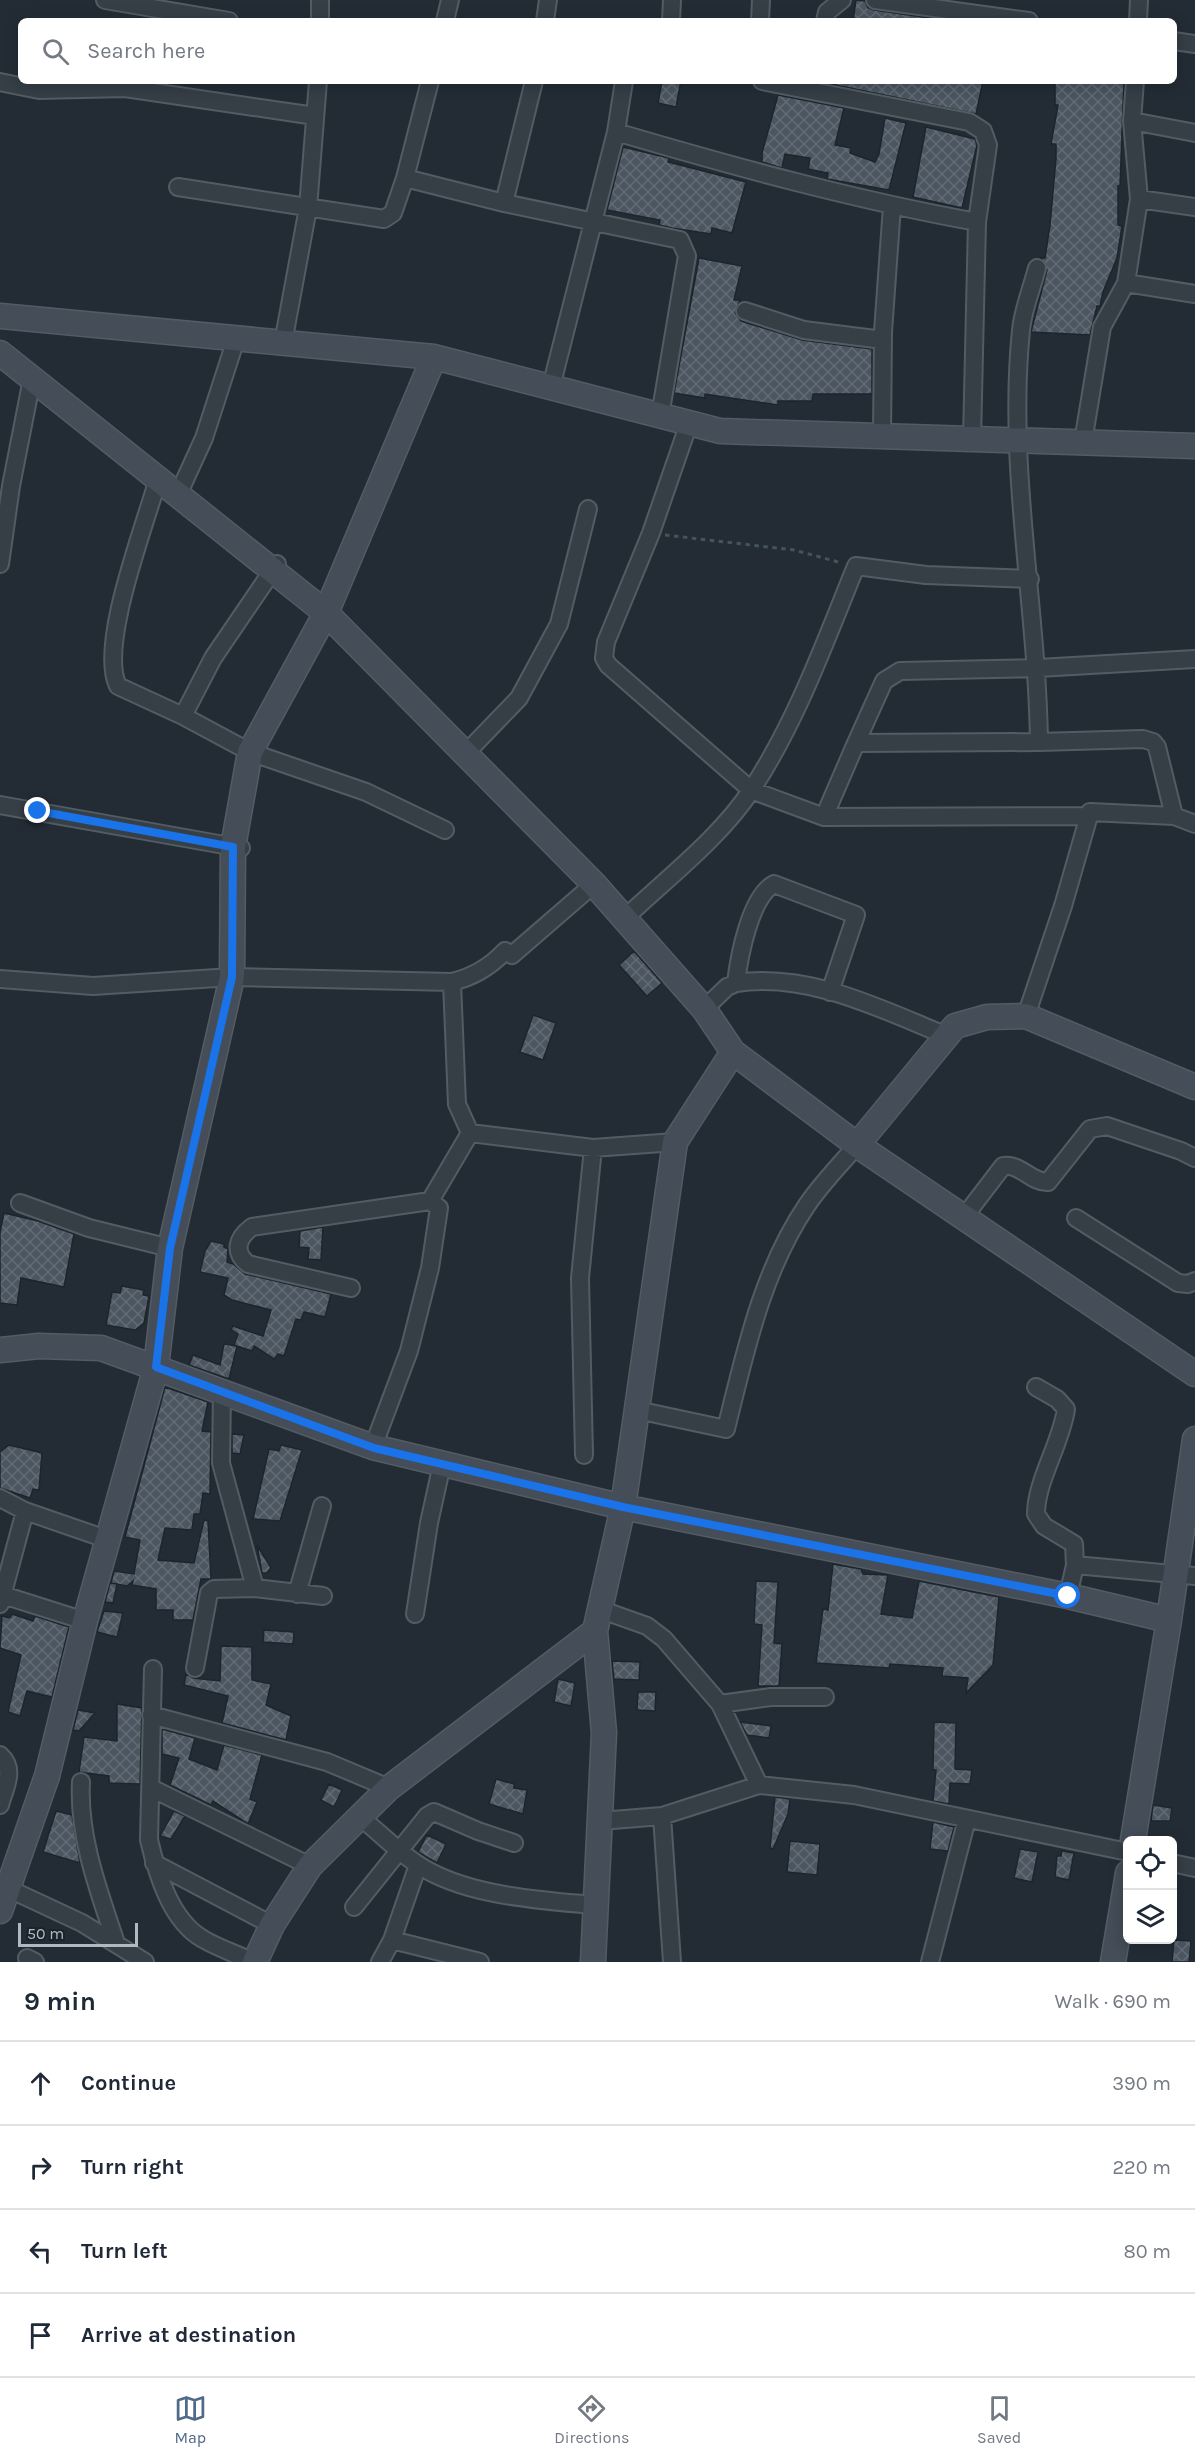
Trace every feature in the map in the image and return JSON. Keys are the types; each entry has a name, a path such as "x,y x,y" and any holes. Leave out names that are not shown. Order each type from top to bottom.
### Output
{"street":[{"path":"105,0 211,18"},
{"path":"320,0 321,18"},
{"path":"446,18 450,0"},
{"path":"545,18 548,0"},
{"path":"671,18 672,0"},
{"path":"760,18 761,0"},
{"path":"826,18 827,12 842,0"},
{"path":"875,0 1007,18"},
{"path":"1138,18 1139,0"},
{"path":"1177,41 1195,44"},
{"path":"0,82 39,90 125,88 315,116"},
{"path":"283,343 308,208 318,84"},
{"path":"178,187 384,219 393,213 405,178 429,84"},
{"path":"504,203 533,84"},
{"path":"551,387 616,132 624,84"},
{"path":"794,84 815,86 969,122 983,131 988,145 977,222 972,440"},
{"path":"1083,442 1102,327 1126,283 1139,199 1132,121 1135,84"},
{"path":"1132,121 1195,133"},
{"path":"616,132 742,169 892,207 977,222"},
{"path":"405,178 504,203 680,240 684,244 687,256 660,416"},
{"path":"1139,199 1195,207"},
{"path":"882,436 883,340 892,207"},
{"path":"1037,268 1022,328 1016,440 1038,668 1039,742"},
{"path":"1126,283 1195,294"},
{"path":"745,311 804,330 883,340"},
{"path":"0,316 434,357 720,431 1195,446"},
{"path":"177,496 204,438 236,339"},
{"path":"0,353 177,496 275,566 326,613 594,884 704,1010 733,1052 856,1145 1195,1374"},
{"path":"0,1911 47,1776 85,1621 156,1367 170,1248 232,977 237,847 250,752 326,613 434,357"},
{"path":"0,564 32,379"},
{"path":"689,423 651,533 606,642 604,658 608,665 751,790 824,817 1087,816"},
{"path":"158,479 116,623 113,676 118,686 183,716 250,752 366,792 445,830"},
{"path":"466,753 519,698 559,624 588,509"},
{"path":"183,716 213,658 275,566"},
{"path":"624,919 718,830 751,790 800,702 856,566 926,575 1029,579"},
{"path":"824,817 884,681 900,671 1038,668 1195,658"},
{"path":"856,743 1143,740 1153,742 1157,747 1174,816"},
{"path":"0,805 237,847"},
{"path":"1026,1016 1063,906 1087,816 1094,810 1174,816 1195,824"},
{"path":"0,979 93,986 232,977 452,982 468,978 496,961 505,951 512,955 594,884"},
{"path":"736,983 741,949 749,926 766,889 774,884 856,915 830,992"},
{"path":"452,982 457,1104 470,1133"},
{"path":"704,1010 727,987 736,983 797,983 855,999 947,1036"},
{"path":"637,1410 726,1429 754,1318 777,1262 806,1205 955,1026 975,1019 1026,1016 1195,1086"},
{"path":"593,1962 604,1733 597,1620 623,1507 675,1142 733,1052"},
{"path":"964,1217 1004,1166 1015,1167 1041,1182 1048,1182 1090,1129 1095,1126 1107,1126 1195,1158"},
{"path":"470,1133 593,1149 675,1142"},
{"path":"430,1201 470,1133"},
{"path":"584,1455 580,1278 593,1149"},
{"path":"351,1288 248,1264 240,1257 238,1249 242,1234 252,1227 430,1201 439,1208 430,1268 409,1351 374,1448"},
{"path":"20,1203 89,1228 170,1248"},
{"path":"1076,1218 1178,1283 1188,1284 1195,1281"},
{"path":"0,1350 39,1346 101,1348 374,1448 623,1507 1068,1596 1169,1620"},
{"path":"1036,1387 1057,1399 1066,1409 1063,1427 1038,1497 1036,1514 1044,1526 1074,1544 1075,1565 1068,1596"},
{"path":"222,1392 221,1464 255,1588"},
{"path":"1134,1836 1169,1620 1185,1575 1195,1439"},
{"path":"415,1614 429,1523 442,1464"},
{"path":"0,1498 25,1511 109,1540"},
{"path":"297,1594 322,1506"},
{"path":"25,1511 1,1598 85,1621"},
{"path":"1075,1565 1185,1575"},
{"path":"195,1668 209,1593 214,1589 255,1588 323,1596"},
{"path":"153,1669 149,1840 154,1863 179,1918 201,1938 254,1962 272,1925 310,1866 389,1788 597,1620 646,1626 664,1639 720,1704 759,1785"},
{"path":"720,1704 771,1697 825,1696"},
{"path":"151,1716 327,1762 389,1788"},
{"path":"0,1755 9,1762 10,1768 0,1805"},
{"path":"81,1782 79,1807 83,1832 116,1943"},
{"path":"600,1821 662,1816 759,1785 854,1795 1123,1851"},
{"path":"151,1788 310,1866"},
{"path":"354,1907 428,1816 434,1812 478,1831 514,1843"},
{"path":"662,1816 672,1962"},
{"path":"360,1817 418,1865 461,1884 507,1897 594,1905"},
{"path":"930,1962 967,1819"},
{"path":"154,1863 272,1925"},
{"path":"1177,1864 1195,1868"},
{"path":"380,1962 392,1940 418,1865"},
{"path":"7,1888 82,1923 145,1962"},
{"path":"1113,1962 1125,1890"},
{"path":"392,1940 480,1962"}],"path":[{"path":"651,533 794,550 856,566"}],"building":[{"path":"856,0 865,1 868,8 874,10 930,18 853,18"},
{"path":"661,84 680,84 676,107 658,103"},
{"path":"831,84 982,84 976,114"},
{"path":"1055,84 1124,84 1120,186 1118,186 1118,225 1122,226 1117,258 1103,292 1100,306 1097,306 1090,335 1031,332 1047,270 1041,258 1045,258 1050,225 1056,158 1056,144 1051,144 1058,105 1055,105"},
{"path":"778,95 844,108 835,145 851,148 850,153 875,162 879,154 885,118 906,123 889,190 827,179 828,173 808,169 810,158 785,154 782,168 762,162 762,153"},
{"path":"926,127 975,139 977,145 962,208 913,197"},
{"path":"623,147 669,158 668,162 746,182 732,233 712,228 711,234 672,228 659,225 660,220 607,210"},
{"path":"699,258 742,266 734,300 740,300 735,313 741,321 802,340 872,349 872,394 813,394 812,401 778,401 778,405 705,394 705,398 674,393"},
{"path":"634,951 662,983 647,996 619,965"},
{"path":"533,1015 556,1023 543,1060 520,1052"},
{"path":"4,1213 38,1221 74,1234 64,1287 21,1278 17,1305 0,1303 0,1232"},
{"path":"323,1227 321,1260 308,1259 309,1248 299,1247 300,1231"},
{"path":"211,1241 224,1244 224,1247 228,1249 227,1262 245,1274 331,1294 325,1317 304,1312 301,1320 296,1319 284,1356 278,1354 274,1359 254,1346 252,1351 234,1345 238,1334 231,1330 233,1326 263,1336 271,1310 232,1300 224,1295 228,1278 200,1272 205,1251"},
{"path":"122,1286 144,1290 143,1295 149,1296 144,1323 135,1330 106,1325 112,1292 120,1293"},
{"path":"224,1344 237,1346 229,1379 189,1365 193,1355 220,1365"},
{"path":"165,1387 208,1402 202,1431 211,1432 210,1494 203,1493 200,1514 194,1514 192,1530 165,1528 158,1560 194,1563 204,1520 208,1521 211,1579 201,1579 193,1620 173,1620 173,1610 156,1610 156,1589 132,1585 133,1581 127,1586 111,1583 114,1571 134,1574 140,1540 125,1537"},
{"path":"232,1434 244,1435 240,1454 232,1453"},
{"path":"9,1445 42,1453 39,1490 33,1489 30,1498 0,1488 0,1452"},
{"path":"281,1445 302,1450 280,1521 253,1519 269,1449 279,1451"},
{"path":"257,1545 271,1568 267,1573 262,1573"},
{"path":"833,1564 861,1569 863,1574 888,1575 881,1614 912,1618 919,1581 999,1597 993,1665 966,1693 968,1678 942,1676 943,1668 890,1664 889,1668 816,1663 823,1609 828,1610"},
{"path":"756,1581 778,1582 774,1643 782,1644 779,1686 758,1686 762,1625 754,1624"},
{"path":"110,1583 117,1584 113,1603 105,1602"},
{"path":"104,1611 123,1613 117,1637 97,1632"},
{"path":"12,1614 33,1621 35,1616 69,1627 52,1697 27,1691 20,1716 8,1712 21,1655 0,1648 2,1616 10,1618"},
{"path":"264,1630 294,1632 293,1644 263,1642"},
{"path":"221,1646 252,1647 252,1680 271,1684 266,1705 291,1716 286,1740 222,1723 228,1696 184,1685 186,1674 193,1678 220,1681"},
{"path":"612,1661 640,1662 639,1680 614,1679"},
{"path":"558,1679 575,1683 571,1706 554,1702"},
{"path":"638,1692 656,1692 655,1711 637,1710"},
{"path":"117,1704 142,1708 140,1784 109,1783 109,1776 79,1772 84,1737 117,1741"},
{"path":"78,1710 95,1713 79,1731 73,1730"},
{"path":"740,1722 771,1726 769,1738 747,1735"},
{"path":"934,1722 956,1723 955,1769 972,1770 970,1784 950,1783 949,1804 933,1801 936,1770 933,1770"},
{"path":"162,1729 195,1738 189,1759 217,1770 224,1745 262,1755 250,1799 257,1802 248,1824 213,1801 211,1805 170,1785 179,1758 162,1754"},
{"path":"496,1779 514,1784 514,1788 527,1790 523,1814 489,1804"},
{"path":"329,1784 342,1790 334,1807 321,1800"},
{"path":"775,1797 790,1799 788,1814 773,1849 770,1848"},
{"path":"1153,1805 1172,1808 1170,1821 1151,1821"},
{"path":"56,1811 72,1815 80,1863 43,1852"},
{"path":"174,1811 185,1816 171,1839 160,1836"},
{"path":"933,1822 954,1827 948,1851 930,1849"},
{"path":"427,1835 446,1844 437,1863 418,1852"},
{"path":"790,1841 820,1844 817,1875 787,1872"},
{"path":"1020,1849 1038,1852 1032,1882 1014,1878"},
{"path":"1062,1851 1074,1853 1069,1880 1055,1877 1057,1856 1061,1856"},
{"path":"1177,1940 1191,1941 1189,1962 1172,1962 1174,1944 1177,1944"}],"route":[{"path":"38,811 233,847 232,977 170,1248 156,1367 374,1448 623,1507 1068,1596"}]}
